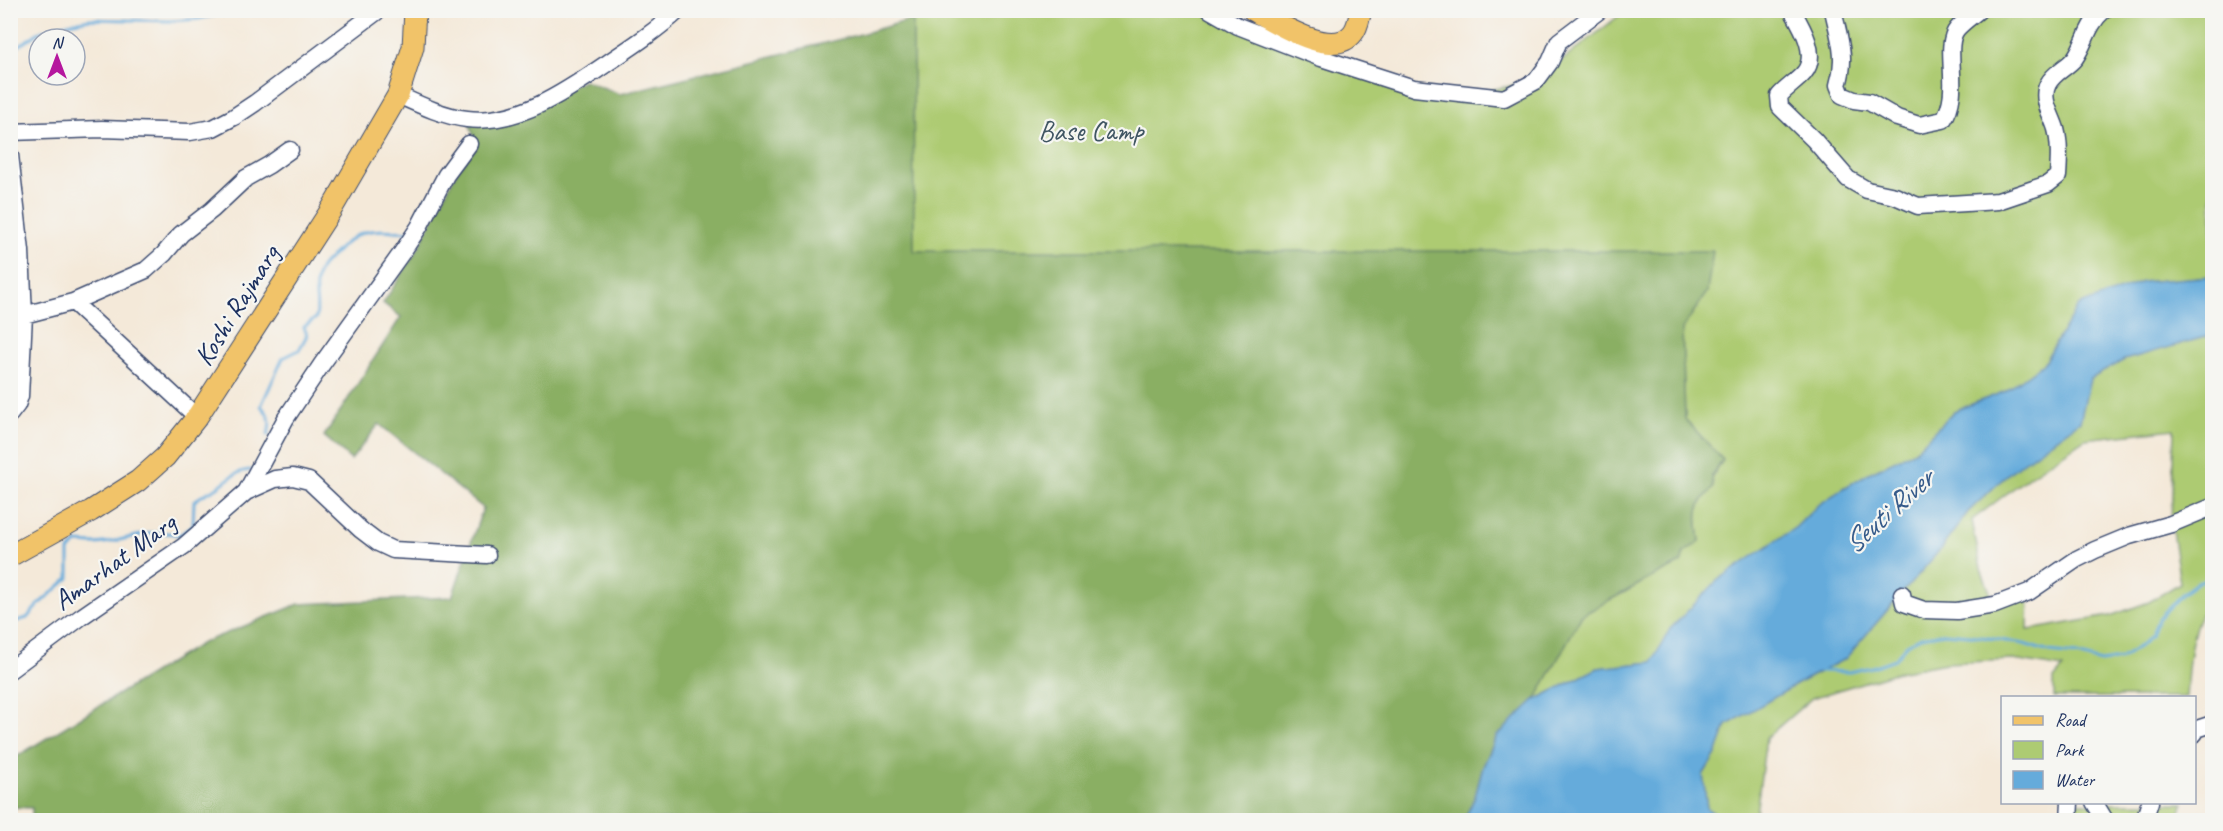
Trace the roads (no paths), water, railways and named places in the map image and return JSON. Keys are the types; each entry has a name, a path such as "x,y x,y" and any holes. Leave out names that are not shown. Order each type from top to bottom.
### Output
{"main road":[{"name":"Koshi Rajmarg","path":"10,556 91,511 138,481 165,457 197,417 331,210 398,95 413,47 415,10"},
{"path":"1252,10 1325,43 1345,40 1353,34 1361,10"}],"street":[{"path":"10,132 102,129 190,132 213,128 255,103 318,54 356,30 379,10"},
{"path":"398,95 420,105 468,119 501,117 535,107 563,93 656,30 679,10"},
{"path":"1210,10 1238,27 1321,58 1414,88 1504,98 1536,81 1550,62 1559,41 1600,10"},
{"path":"1792,10 1807,38 1810,59 1804,72 1779,96 1780,107 1814,140 1848,179 1867,190 1895,196 1918,206 1998,201 2048,184 2058,176 2060,159 2056,129 2046,104 2047,85 2056,73 2074,59 2097,17 2104,10"},
{"path":"1833,10 1843,48 1843,69 1838,85 1842,95 1854,100 1869,102 1897,118 1919,125 1943,120 1949,112 1954,79 1952,40 1956,30 1979,10"},
{"path":"246,492 286,418 403,252 446,175 469,144"},
{"path":"24,315 73,302 146,270 181,234 212,210 246,178 290,150"},
{"path":"10,155 21,251 24,315 20,396 10,414"},
{"path":"73,302 197,417"},
{"path":"246,492 275,479 293,477 309,481 378,543 393,550 487,555"},
{"name":"Amarhat Marg","path":"10,670 81,617 184,546 246,492"},
{"path":"1902,594 1904,603 1924,610 1957,611 1995,605 2029,592 2077,559 2095,550 2129,536 2171,524 2212,507"},
{"path":"2196,731 2208,725 2212,726"},
{"path":"2069,820 2070,804"},
{"path":"2095,804 2105,820"},
{"path":"2144,820 2149,804"}],"water":[{"name":"Seuti River","path":"2212,276 2212,335 2124,360 2090,379 2080,421 2010,472 1968,512 1938,552 1845,659 1727,725 1716,754 1703,775 1707,809 1726,820 1464,820 1475,797 1483,767 1497,736 1535,700 1598,668 1652,662 1670,629 1718,580 1796,527 1817,506 1844,488 1915,451 1954,411 2006,391 2043,364 2078,306 2142,282"}],"waterway":[{"path":"10,48 17,47 38,33 59,25 89,19 170,21 198,19 239,10"},
{"path":"2212,10 2208,24 2212,37"},
{"path":"268,435 269,419 261,406 283,358 299,350 307,335 304,327 316,318 316,282 321,267 359,234 376,230 409,232"},
{"path":"10,623 27,618 39,604 69,578 69,551 76,543 106,543 157,533 180,535 193,525 194,501 235,474 250,470"},
{"path":"1820,671 1849,672 1872,667 1895,659 1907,644 1921,637 1944,633 2024,644 2049,652 2077,655 2101,662 2120,659 2152,635 2158,619 2182,594 2198,582 2212,577"}],"park label":[{"name":"Base Camp","path":"1091,130"}]}
